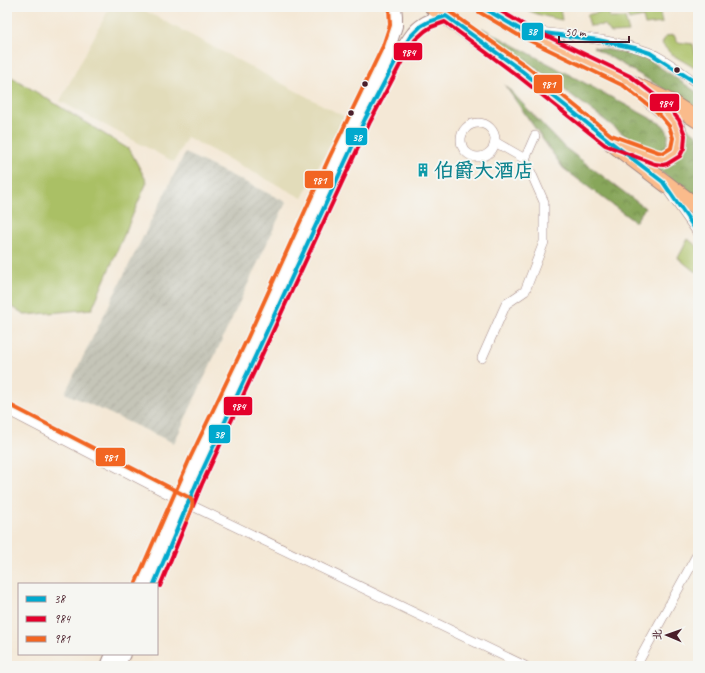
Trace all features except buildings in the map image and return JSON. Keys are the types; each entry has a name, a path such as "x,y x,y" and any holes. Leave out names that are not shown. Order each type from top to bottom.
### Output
{"highway":[{"path":"482,7 521,30 670,102 698,120"},
{"path":"440,11 522,71 608,140 698,208"},
{"path":"608,140 657,158 664,158 675,152 678,147 679,137 670,117 627,81"}],"street":[{"path":"154,583 183,501 253,340 334,160 389,48 396,26 395,7"},
{"path":"142,583 255,358 334,185 396,60 404,45 419,26 436,17 440,11"},
{"path":"521,30 598,40 635,48 650,53 698,84"},
{"path":"525,158 535,136"},
{"path":"482,358 506,304 525,291 544,242 544,202 525,158 495,142"},
{"path":"663,182 698,233"},
{"path":"7,410 183,501 526,666"},
{"path":"636,666 698,553"},
{"path":"107,666 112,655"},
{"path":"118,666 124,655"}],"shaded area":[{"path":"110,7 138,7 345,117 302,198 187,137 174,162 60,101"},
{"path":"185,153 286,202 174,443 65,393"}],"green space":[{"path":"521,7 560,8 562,20 531,12"},
{"path":"625,8 659,8 662,23 645,25 643,17 629,20"},
{"path":"608,10 610,18 625,18 629,32 611,33 605,25 590,26 587,15"},
{"path":"482,28 663,125 668,136 665,148 651,150 645,149 638,145"},
{"path":"674,35 677,42 693,44 698,65 693,67 671,54 662,44 666,36"},
{"path":"593,47 645,57 698,93 698,109"},
{"path":"7,74 130,150 147,182 92,309 26,315 7,304"},
{"path":"504,84 564,147 645,208 635,222 563,168"},
{"path":"682,124 698,136 698,199 651,165 660,165"},
{"path":"688,239 698,247 698,272 694,271 678,258"}],"transit line":[{"name":"981","path":"443,7 526,66 611,135 658,152 663,153 671,148 673,138 669,126 657,112 624,86 518,35 479,12"},
{"name":"38","path":"482,7 521,30 598,40 635,48 650,53 698,84"},
{"name":"984","path":"160,586 202,484 370,122 401,63 415,40 425,31 445,22 518,76 605,145 655,164 667,164 680,156 684,148 685,135 679,120 665,103 630,76 524,25 494,7"},
{"name":"981","path":"136,582 190,458 248,337 329,158 383,46 390,25 389,8"},
{"name":"38","path":"154,583 197,482 365,119 396,60 410,37 421,26 446,16 522,71 663,182 698,233"},
{"name":"981","path":"10,405 190,498 192,500 192,509 187,520"}],"place":[{"name":"伯爵大酒店","path":"423,170"}]}
